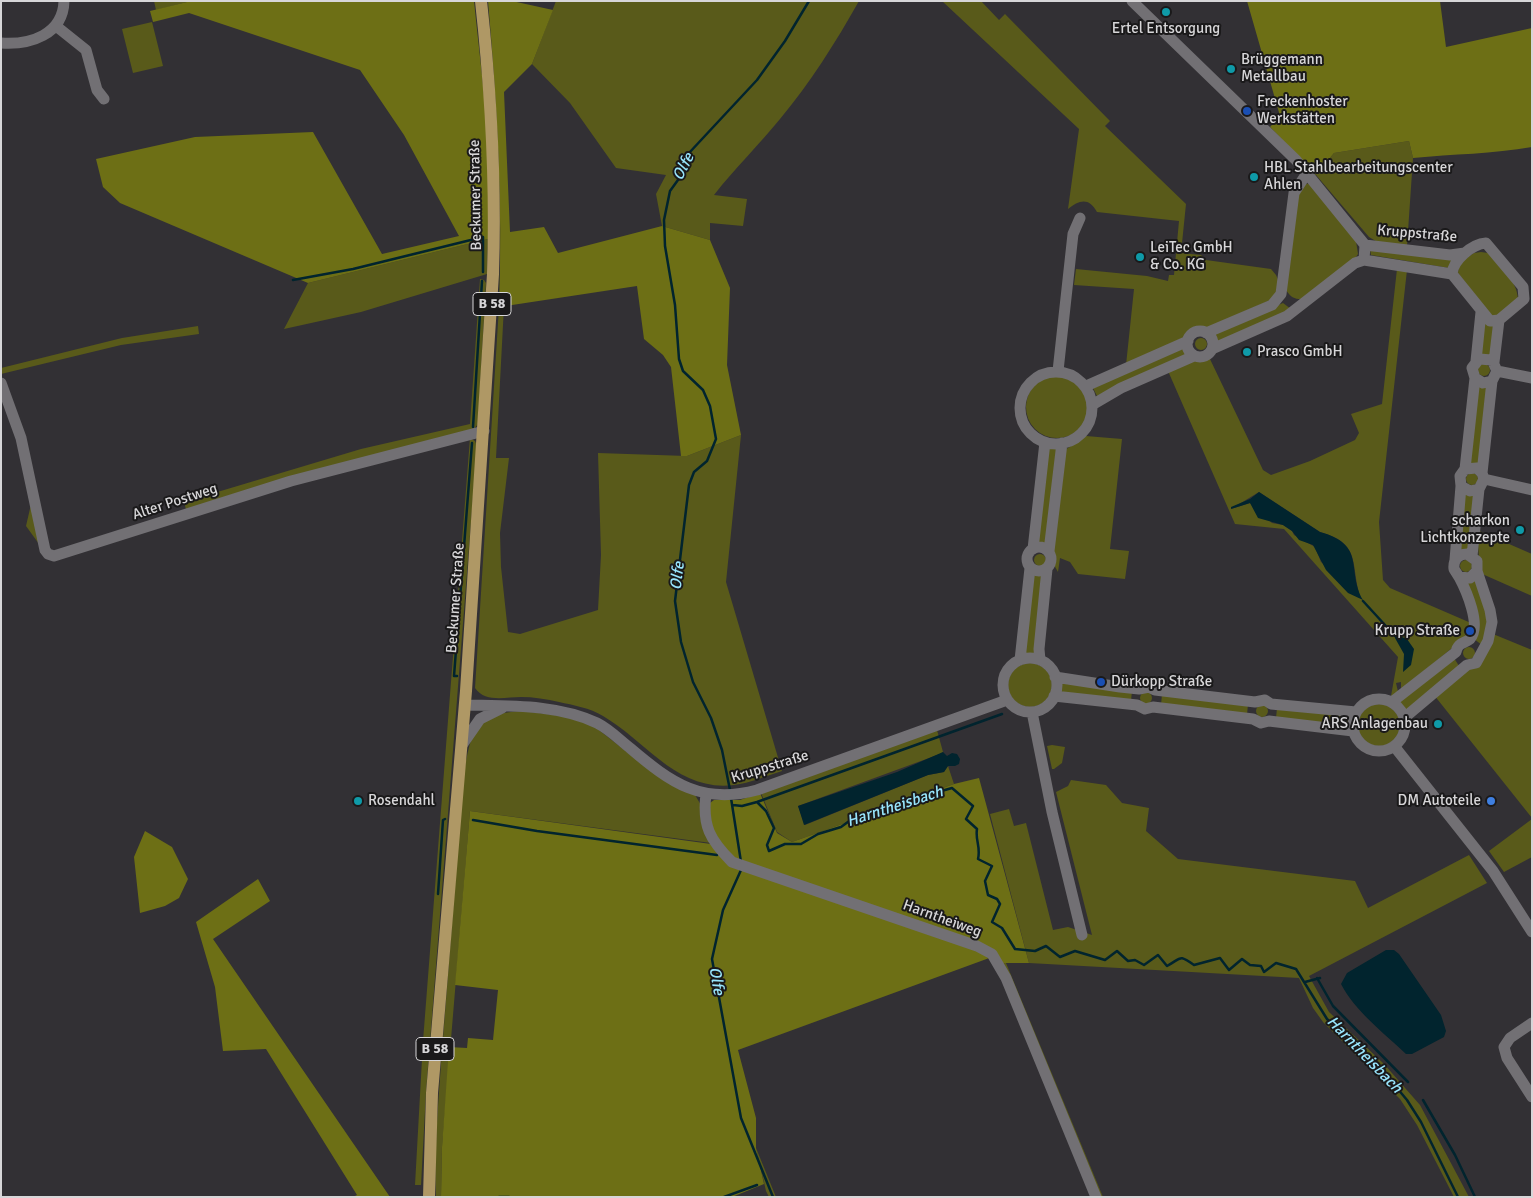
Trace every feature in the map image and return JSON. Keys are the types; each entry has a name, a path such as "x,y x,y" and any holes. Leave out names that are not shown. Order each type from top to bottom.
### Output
{"main road":[{"name":"Beckumer Straße","path":"428,1197 432,1093 465,705 484,430 495,215 490,101 481,1"}],"street":[{"path":"1,43 14,44 43,36 56,26 62,13 64,1"},
{"name":"Kruppstraße","path":"1132,1 1241,106 1307,173 1365,245 1364,260 1452,274 1455,263 1481,244 1488,244 1523,287 1525,295 1522,301 1499,320"},
{"path":"56,26 86,50 96,90 104,99"},
{"path":"1086,386 1188,341 1195,333 1206,333 1272,305 1281,294 1294,194 1307,173"},
{"path":"1058,371 1074,234 1080,218"},
{"name":"Kruppstraße","path":"1365,245 1450,255 1467,253"},
{"path":"1092,405 1121,388 1194,356 1207,356 1212,349 1287,316 1355,263 1364,260"},
{"path":"1452,274 1490,321 1499,320 1472,556"},
{"path":"1281,294 1288,303 1302,305"},
{"path":"1392,702 1456,652 1460,644 1468,640 1473,632 1474,619 1459,577 1454,569 1462,486 1460,476 1465,469 1475,378 1472,368 1476,361 1481,312"},
{"path":"1206,333 1212,339 1212,349"},
{"path":"1188,341 1189,350 1194,356"},
{"path":"1476,361 1486,358 1494,371 1532,378"},
{"path":"1058,371 1076,377 1086,386 1092,405 1091,418 1084,431 1074,439 1062,443 1045,442 1028,430 1022,418 1020,404 1024,391 1032,380 1044,373 1058,371"},
{"path":"1475,378 1483,383 1494,371"},
{"name":"Alter Postweg","path":"1,383 21,438 45,550 48,554 54,556 291,481 484,430"},
{"path":"1033,549 1045,442"},
{"path":"1040,660 1039,649 1047,570 1052,559 1049,551 1062,443"},
{"path":"1465,469 1474,467 1482,481"},
{"path":"1462,486 1470,491 1482,481"},
{"path":"1482,481 1532,490"},
{"path":"1020,660 1030,568 1027,555 1033,549 1042,547 1049,551"},
{"path":"1404,718 1467,665 1476,663 1488,641 1492,622 1477,571 1477,561 1472,556 1464,554 1455,560"},
{"path":"1030,568 1038,572 1047,570"},
{"path":"1459,577 1470,578 1477,571"},
{"path":"1468,640 1477,644 1481,651"},
{"path":"1456,652 1459,660 1467,665"},
{"path":"1030,658 1040,660 1047,664 1055,676 1057,687 1054,696 1045,707 1032,712 1022,711 1006,697 1003,682 1006,672 1020,660 1030,658"},
{"path":"1055,676 1064,680 1139,689 1149,686 1155,690 1255,702 1265,700 1271,704 1356,712"},
{"path":"1138,705 1135,696 1139,689"},
{"path":"1153,707 1158,699 1155,690"},
{"path":"1054,696 1138,705 1145,710 1153,707 1253,719 1260,723 1269,721 1353,731"},
{"name":"Kruppstraße","path":"465,705 506,706 573,714 598,723 661,774 706,794 723,796 739,795 1006,697"},
{"path":"1376,699 1392,702 1400,709 1404,718 1404,734 1394,746 1385,751 1370,749 1358,741 1353,731 1356,712 1369,701 1376,699"},
{"path":"1253,719 1250,710 1255,702"},
{"path":"1269,721 1274,713 1271,704"},
{"path":"460,751 466,737 480,719 506,706"},
{"path":"1032,712 1052,812 1082,935"},
{"path":"1394,746 1493,870 1532,932"},
{"name":"Harntheiweg","path":"706,794 705,822 712,839 732,862 977,946 992,954 1006,978 1096,1197"},
{"path":"1532,1023 1510,1038 1504,1047 1506,1058 1532,1096"}],"shaded area":[{"path":"154,1 191,1 156,10"},
{"path":"191,1 474,1 484,90 488,150 488,239 308,283 120,203 103,187 96,159 195,137 313,132 382,254 459,236 404,135 360,70 189,13 153,22 150,11"},
{"path":"488,1 512,1 553,10 532,64 504,92 510,232 544,227 558,253 662,226 710,240 730,288 727,365 741,435 687,456 681,456 671,367 663,355 644,339 637,286 499,307 500,230 498,154"},
{"path":"556,1 859,1 832,47 802,91 772,129 714,195 747,199 743,226 710,223 710,240 662,226 656,194 666,175 616,168 570,103 532,64"},
{"path":"942,1 981,1 999,20 1005,14 1110,121 1105,126 1186,204 1181,253 1201,255 1206,260 1271,269 1280,284 1273,299 1203,330 1196,329 1188,338 1126,365 1134,289 1074,285 1076,269 1147,276 1168,281 1169,275 1174,275 1179,221 1097,212 1087,202 1080,202 1068,209 1079,129"},
{"path":"1247,1 1440,1 1446,47 1532,28 1532,147 1488,153 1413,158 1409,141 1334,153 1316,175 1270,127 1280,116"},
{"path":"152,22 163,66 133,73 122,29"},
{"path":"1409,141 1413,158 1407,246 1379,243 1369,237 1316,175 1334,153"},
{"path":"1311,183 1356,241 1358,254 1354,260 1305,299 1299,299 1292,297 1286,290 1298,193 1306,184"},
{"path":"488,239 487,274 361,312 284,329 308,283"},
{"path":"1370,249 1451,259 1451,262 1449,268 1371,255"},
{"path":"1474,253 1488,253 1503,268 1517,292 1518,299 1499,315 1492,317 1458,273 1459,263"},
{"path":"1397,269 1407,270 1379,522 1383,580 1390,588 1471,623 1469,634 1401,690 1401,682 1396,683 1399,696 1391,696 1398,657 1284,529 1235,524 1168,371 1195,358 1209,357 1263,470 1271,475 1310,461 1355,440 1359,433 1351,414 1382,404","holes":["1259,492 1320,532 1342,542 1348,548 1354,563 1359,593 1321,562 1315,547 1294,535 1292,531 1283,525 1272,523 1250,503 1231,509"]},
{"path":"480,279 486,283 478,424 474,429 187,513 184,502 361,449 470,424"},
{"path":"1283,303 1291,309 1217,343 1213,334"},
{"path":"504,306 496,458 509,458 500,533 501,567 508,632 520,634 598,610 601,555 598,453 687,456 741,435 726,582 782,771 734,785 714,785 696,781 679,773 619,726 593,711 540,698 484,696 475,688 499,307"},
{"path":"1485,321 1494,326 1491,355 1481,355"},
{"path":"198,326 199,334 121,345 1,374 1,368 122,338"},
{"path":"1199,338 1203,338 1207,344 1203,350 1199,350 1195,346 1195,342"},
{"path":"1185,346 1190,355 1097,396 1092,386"},
{"path":"1482,364 1486,364 1490,370 1486,376 1482,376 1478,372 1478,368"},
{"path":"1051,376 1063,376 1079,385 1086,395 1088,407 1086,419 1079,429 1063,438 1051,438 1040,433 1031,424 1026,413 1026,401 1031,390 1040,381"},
{"path":"1478,385 1488,386 1479,465 1469,464"},
{"path":"1086,436 1122,439 1110,549 1129,551 1125,579 1078,574 1070,562 1060,558 1058,572 1054,565 1053,552 1065,450"},
{"path":"470,438 475,441 477,446 426,1092 421,1185 415,1185 423,1041"},
{"path":"1048,445 1058,446 1047,545 1037,545"},
{"path":"1470,473 1474,473 1478,479 1474,485 1470,485 1466,481 1466,477"},
{"path":"1465,494 1475,495 1469,551 1459,552"},
{"path":"32,500 39,544 26,526"},
{"path":"1477,530 1532,554 1532,596 1480,573"},
{"path":"1038,554 1042,554 1046,560 1042,566 1038,566 1034,562 1034,558"},
{"path":"1464,560 1468,560 1472,566 1468,572 1464,572 1460,568 1460,564"},
{"path":"1034,574 1044,576 1035,655 1024,656"},
{"path":"1476,579 1489,621 1482,645 1474,639 1466,582"},
{"path":"1493,634 1532,650 1532,818 1434,695 1467,668"},
{"path":"1467,647 1471,647 1475,653 1471,659 1467,659 1463,655 1463,651"},
{"path":"1454,658 1459,666 1406,712 1398,703"},
{"path":"1030,663 1042,667 1048,673 1052,685 1048,697 1042,703 1030,707 1018,703 1012,697 1008,685 1012,673 1018,667"},
{"path":"1060,682 1132,691 1131,701 1059,693"},
{"path":"1144,692 1148,692 1152,698 1148,704 1144,704 1140,700 1140,696"},
{"path":"1162,694 1248,704 1247,715 1161,705"},
{"path":"1383,704 1391,707 1397,713 1400,725 1397,737 1391,743 1375,746 1367,743 1361,737 1358,721 1361,713 1367,707"},
{"path":"1260,705 1264,705 1268,711 1264,717 1260,717 1256,713 1256,709"},
{"path":"1277,708 1351,716 1350,727 1276,718"},
{"path":"523,711 571,717 595,727 659,777 695,795 701,805 711,843 470,811 442,1147 441,1197 436,1197 439,1097 459,820 466,761 474,733 483,722 502,713"},
{"path":"937,730 943,752 940,754 798,806 805,825 928,775 944,772 948,766 954,784 792,842 777,832 761,793"},
{"path":"1047,746 1065,747 1062,763 1054,769 1052,769"},
{"path":"979,778 1029,963 1001,963 992,957 738,1050 756,1118 756,1148 764,1184 732,1197 441,1197 442,1147 449,1047 467,1048 468,1038 493,1040 498,990 455,985 470,811 711,844 707,805 714,800 740,800 760,793 777,833 792,842 954,784"},
{"path":"1071,780 1106,785 1122,803 1149,808 1146,831 1178,859 1355,881 1368,908 1469,855 1487,883 1309,976 1329,1012 1384,1064 1420,1105 1469,1197 1454,1197 1417,1125 1400,1099 1323,1022 1313,1008 1299,978 1029,963 990,814 1009,809 1014,826 1026,823 1053,930 1068,927 1092,935 1056,792 1068,786"},
{"path":"1532,819 1532,857 1504,872 1489,851"},
{"path":"145,831 172,847 188,879 179,898 165,906 140,913 134,857"},
{"path":"258,879 270,901 213,939 390,1197 353,1197 357,1195 266,1049 223,1051 215,987 196,922"},
{"path":"1001,963 1006,963 1103,1197 1098,1197"},
{"path":"756,1148 776,1197 769,1197 766,1191"}],"water":[{"path":"1259,492 1320,532 1335,537 1344,544 1350,551 1358,589 1363,600 1348,593 1326,570 1313,545 1299,540 1292,531 1283,525 1258,518 1250,503 1231,509 1231,507 1250,499"},
{"path":"1397,635 1407,639 1414,649 1411,665 1403,672 1404,654 1395,638"},
{"path":"943,752 947,756 952,753 957,754 960,759 959,764 948,766 944,772 928,775 804,825 798,806 897,772"},
{"path":"1386,950 1394,950 1399,954 1441,1015 1446,1031 1444,1037 1412,1054 1406,1054 1370,1021 1341,984 1347,973"}],"waterway":[{"name":"Olfe","path":"730,790 722,750 711,718 693,682 681,642 675,601 689,485 694,472 707,461 716,439 710,406 703,390 683,371 679,359 675,305 665,246 664,220 670,191 683,173 689,153 757,80 785,41 809,1"},
{"path":"293,280 353,269 483,237 483,272"},
{"path":"473,427 482,281"},
{"path":"457,676 454,676 472,443"},
{"path":"1363,601 1396,637"},
{"path":"757,802 1002,714"},
{"name":"Harntheisbach","path":"733,805 742,806 757,802 766,811 774,828 767,845 769,851 785,844 801,844 818,834 841,827 852,819 882,813 904,806 913,799 952,788 973,806 966,819 977,829 978,859 992,866 985,881 988,895 997,899 1000,904 992,922 1002,928 1015,949 1035,951 1046,946 1060,957 1075,951 1105,960 1117,951 1128,961 1135,960 1144,965 1158,955 1167,966 1180,958 1194,965 1220,958 1229,970 1242,959 1250,965 1261,966 1264,972 1276,963 1296,969 1327,1019 1392,1082 1407,1100 1421,1122 1458,1197"},
{"name":"Olfe","path":"731,798 741,862"},
{"path":"438,894 443,820 445,819"},
{"path":"473,820 537,831 717,855"},
{"name":"Olfe","path":"741,870 723,910 712,959 741,1118 773,1197"},
{"path":"1317,978 1333,1006 1408,1082"},
{"path":"1305,982 1320,978"},
{"path":"1423,1100 1455,1155 1475,1197"},
{"path":"724,1197 757,1185"},
{"path":"499,1197 509,1197"}],"place":[{"name":"Ertel Entsorgung","path":"1166,12"},
{"name":"Brüggemann Metallbau","path":"1231,69"},
{"name":"Freckenhoster Werkstätten","path":"1247,111"},
{"name":"HBL Stahlbearbeitungscenter Ahlen","path":"1254,177"},
{"name":"LeiTec GmbH & Co. KG","path":"1140,257"},
{"name":"Prasco GmbH","path":"1247,352"},
{"name":"scharkon Lichtkonzepte","path":"1520,530"},
{"name":"Krupp Straße","path":"1470,631"},
{"name":"Dürkopp Straße","path":"1101,682"},
{"name":"ARS Anlagenbau","path":"1438,724"},
{"name":"Rosendahl","path":"358,801"},
{"name":"DM Autoteile","path":"1491,801"}]}
